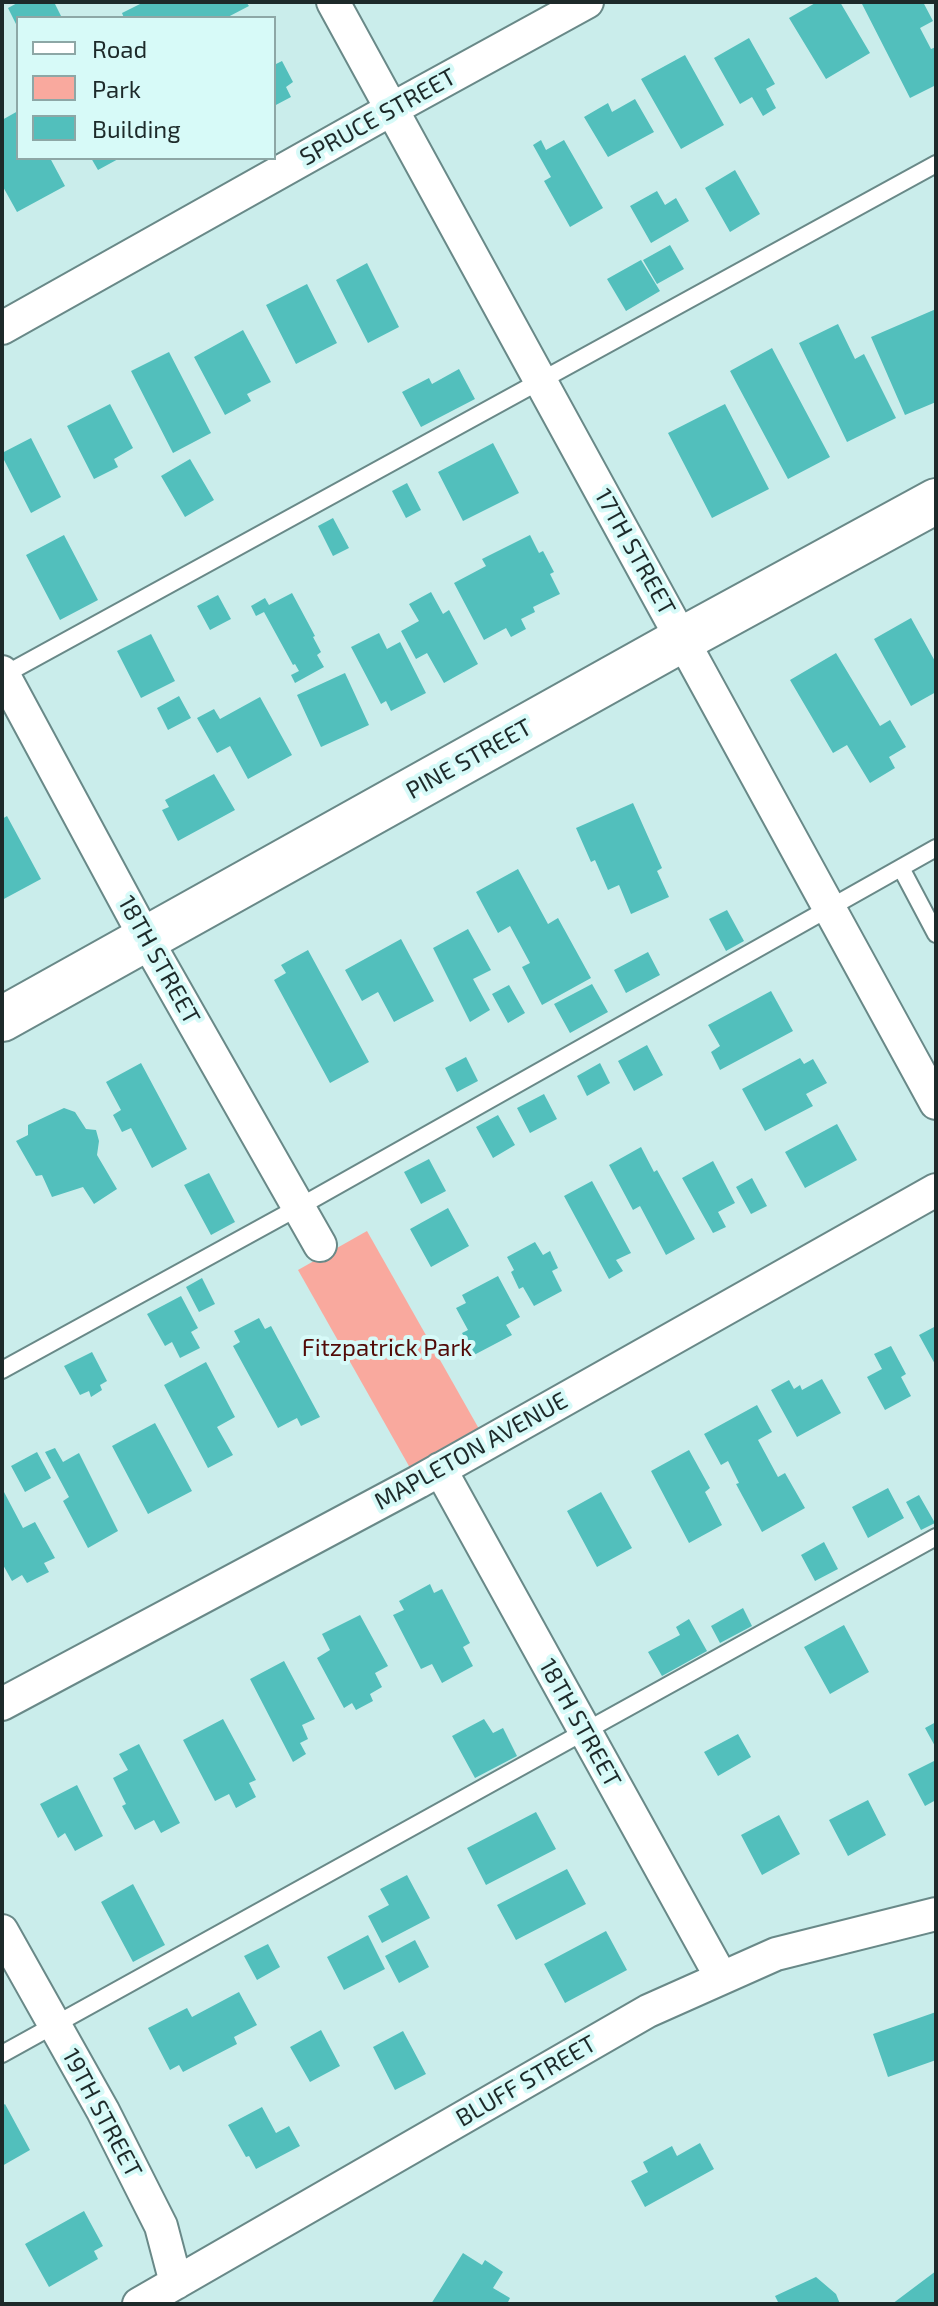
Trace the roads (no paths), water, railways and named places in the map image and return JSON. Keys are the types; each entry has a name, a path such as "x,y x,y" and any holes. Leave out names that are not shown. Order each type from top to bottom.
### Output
{"street":[{"name":"17TH STREET","path":"333,2 936,1103"},
{"name":"SPRUCE STREET","path":"2,328 587,2"},
{"name":"PINE STREET","path":"2,1019 936,501"},
{"name":"18TH STREET","path":"2,674 146,939 320,1245"},
{"name":"MAPLETON AVENUE","path":"2,1704 440,1469 936,1190"},
{"name":"18TH STREET","path":"440,1469 721,1977"},
{"name":"BLUFF STREET","path":"139,2304 174,2294 648,2011 776,1954 936,1914"},
{"name":"19TH STREET","path":"2,1931 103,2111 161,2226 174,2294"}],"lane":[{"path":"2,674 936,164"},
{"path":"2,1370 299,1207 936,848"},
{"path":"901,868 936,934"},
{"path":"2,2054 936,1537"}],"park label":[{"name":"Fitzpatrick Park","path":"387,1348"}]}
